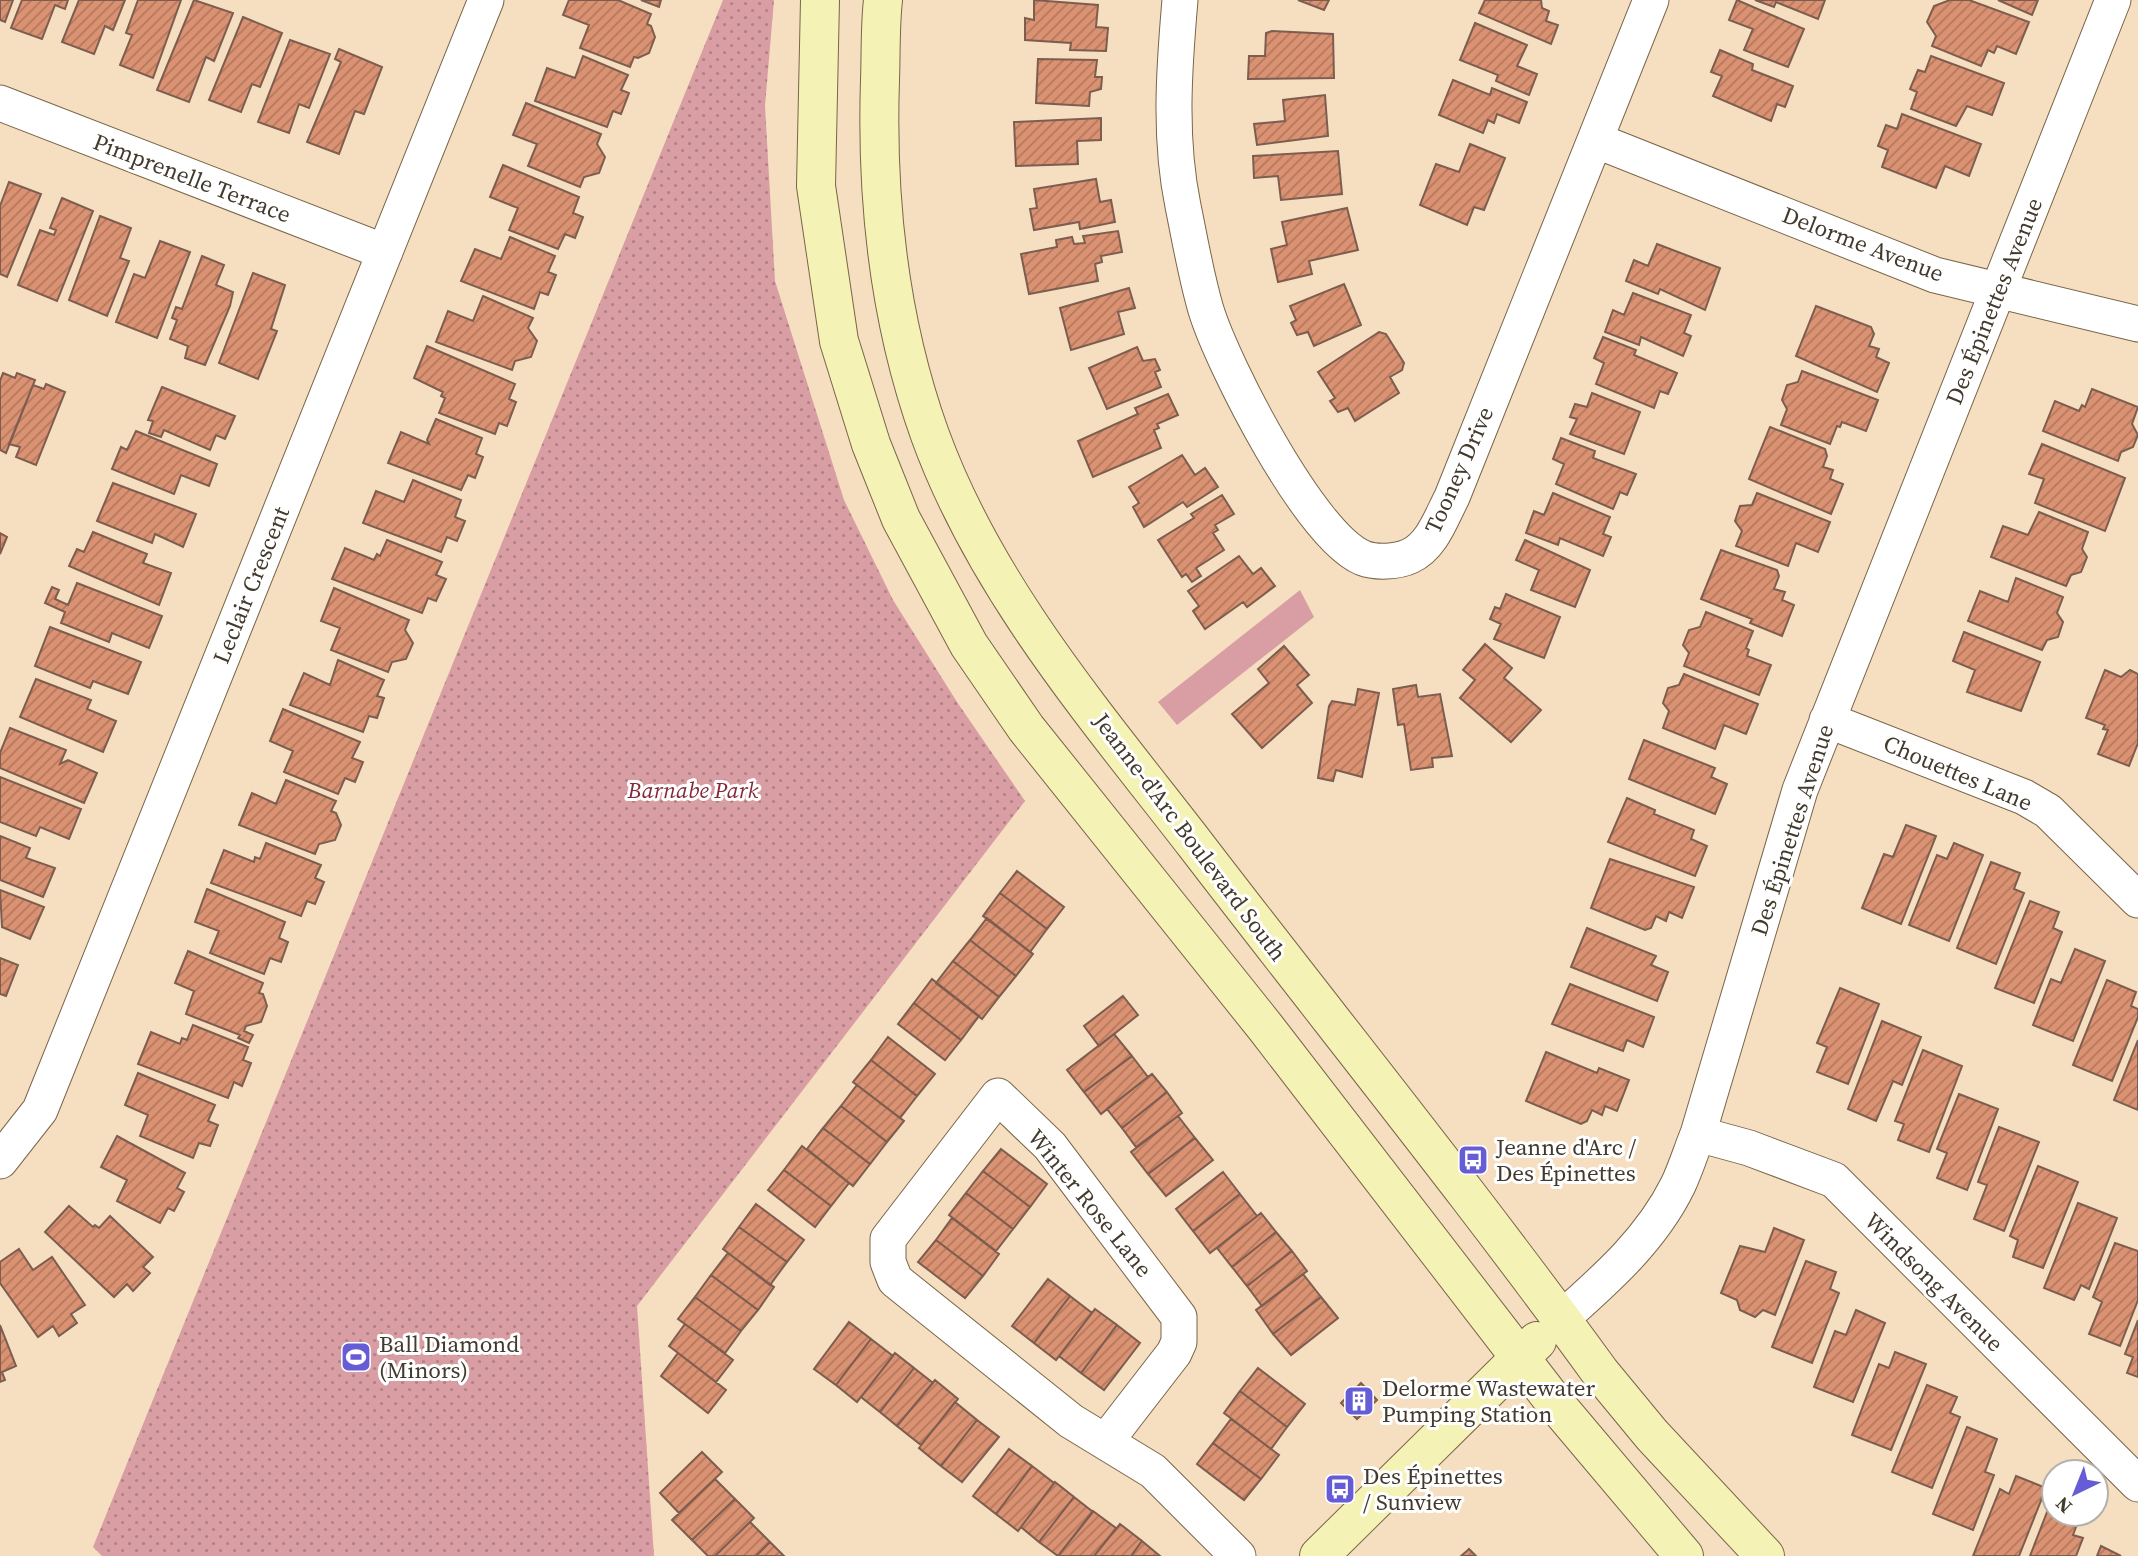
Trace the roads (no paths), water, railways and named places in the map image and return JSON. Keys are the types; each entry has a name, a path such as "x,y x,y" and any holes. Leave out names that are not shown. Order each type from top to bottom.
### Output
{"main road":[{"path":"820,0 816,186 839,341 871,444 901,519 969,645 1026,728 1266,1028 1617,1480 1684,1556"},
{"name":"Jeanne-d'Arc Boulevard South","path":"883,0 879,125 884,250 904,344 930,435 969,526 1007,594 1122,750 1560,1320 1652,1435 1765,1556"},
{"name":"Des Épinettes Avenue","path":"1319,1556 1560,1320"}],"street":[{"name":"Leclair Crescent","path":"0,1161 40,1110 486,0"},
{"name":"Tooney Drive","path":"1180,0 1173,103 1175,153 1182,204 1207,311 1257,422 1326,527 1343,545 1362,558 1393,561 1411,556 1430,540 1452,497 1651,0"},
{"name":"Des Épinettes Avenue","path":"1560,1320 1625,1261 1648,1232 1677,1185 1698,1134 1800,790 2113,0"},
{"name":"Pimprenelle Terrace","path":"0,103 385,252"},
{"name":"Delorme Avenue","path":"1595,140 1935,275 2138,324"},
{"name":"Chouettes Lane","path":"1827,720 2024,797 2048,811 2138,900"},
{"name":"Winter Rose Lane","path":"1106,1441 1174,1353 1179,1342 1179,1317 1050,1146 998,1096 888,1239 888,1262 895,1280 1071,1421 1153,1471 1238,1556"},
{"name":"Windsong Avenue","path":"1698,1134 1749,1148 1834,1180 2138,1484"}],"place":[{"name":"Jeanne d'Arc / Des Épinettes","path":"1473,1160"},
{"name":"Ball Diamond (Minors)","path":"356,1357"},
{"name":"Delorme Wastewater Pumping Station","path":"1359,1401"},
{"name":"Des Épinettes / Sunview","path":"1340,1489"}],"park label":[{"name":"Barnabe Park","path":"693,790"}]}
